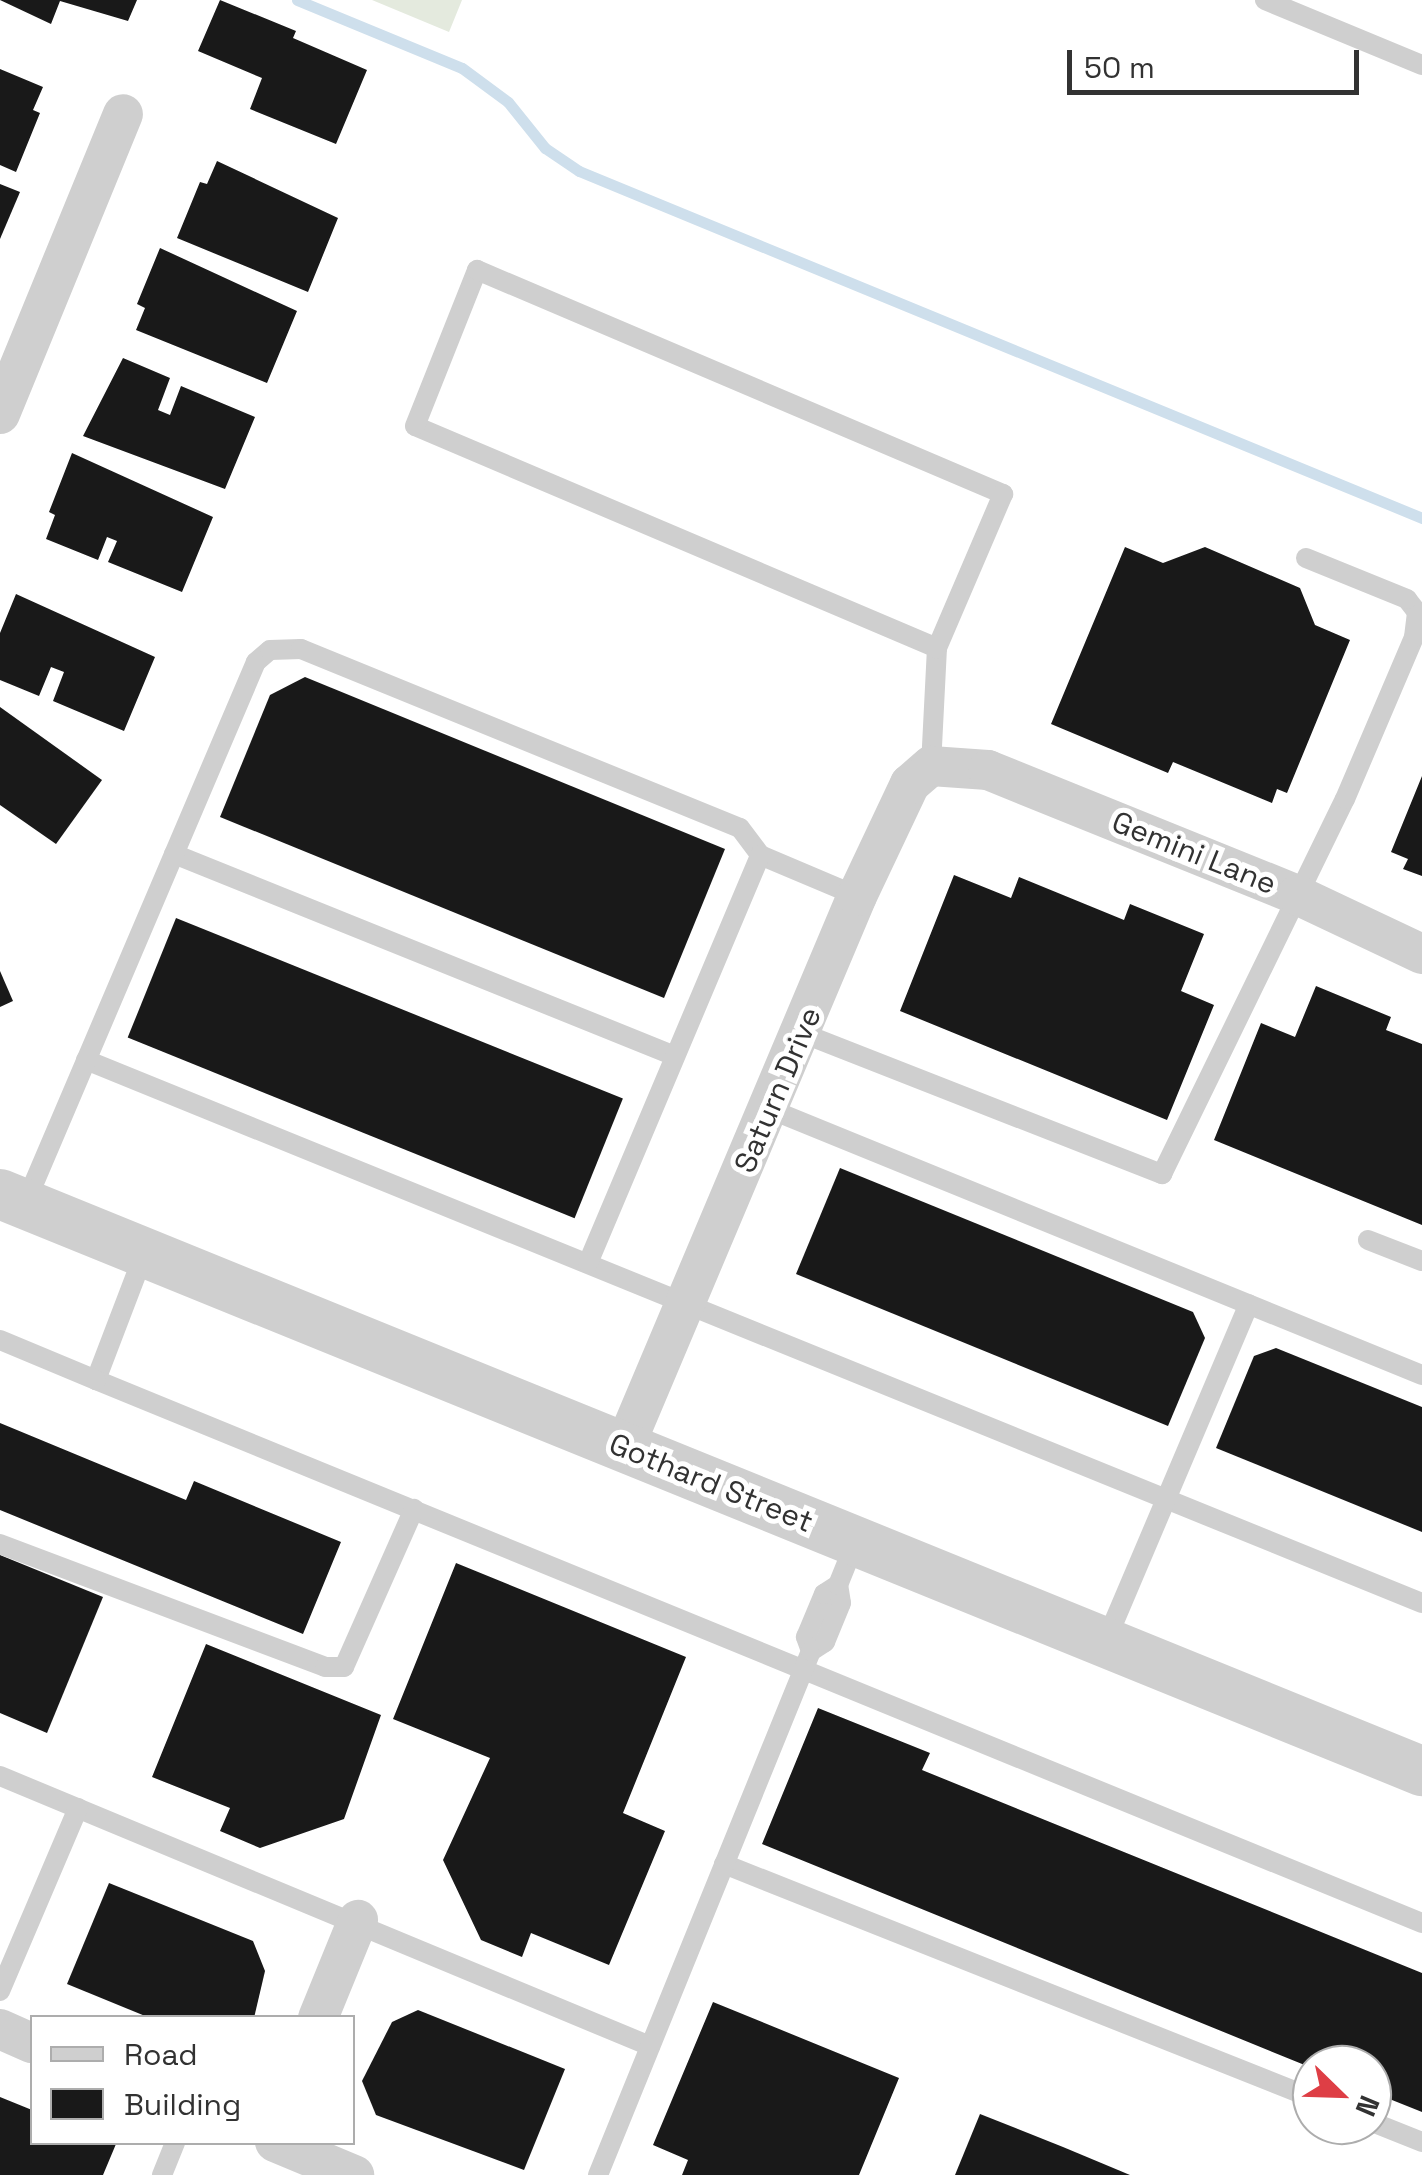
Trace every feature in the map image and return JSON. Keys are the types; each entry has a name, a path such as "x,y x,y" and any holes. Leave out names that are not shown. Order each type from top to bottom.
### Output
{"street":[{"path":"0,414 122,114"},
{"name":"Gemini Lane","path":"946,766 1006,778 1297,895 1422,954"},
{"name":"Saturn Drive","path":"624,1448 684,1301 772,1110 858,896 910,784 946,766"},
{"name":"Gothard Street","path":"12,1199 624,1448 847,1564 1105,1644 1422,1771"},
{"path":"319,2015 358,1920"},
{"path":"0,2029 30,2041"},
{"path":"282,2145 354,2175"}],"lane":[{"path":"1265,0 1422,64"},
{"path":"937,648 416,426 477,270 1003,494 937,648 946,766"},
{"path":"802,1033 1162,1174 1297,895 1406,656 1417,612 1407,599 1306,558"},
{"path":"12,1199 86,1060 256,662 282,646 300,648 740,828 760,854 858,896"},
{"path":"174,854 675,1056"},
{"path":"588,1262 760,854"},
{"path":"86,1060 1422,1603"},
{"path":"772,1110 1422,1375"},
{"path":"1368,1240 1422,1261"},
{"path":"96,1380 145,1253"},
{"path":"1105,1644 1249,1304"},
{"path":"0,1340 414,1510 807,1659 1422,1923"},
{"path":"0,1544 326,1667 344,1667 354,1657 414,1510"},
{"path":"598,2175 807,1659 806,1637 824,1594 847,1564"},
{"path":"0,1776 358,1920 650,2046"},
{"path":"0,1991 78,1808"},
{"path":"724,1864 1292,2090"},
{"path":"1392,2130 1422,2142"},
{"path":"162,2175 174,2145"}],"shaded area":[{"path":"372,0 462,0 449,32"}],"building":[{"path":"0,0 137,0 128,21 60,1 51,24"},
{"path":"220,0 296,31 293,38 367,70 336,144 250,109 262,78 198,51"},
{"path":"0,69 43,87 33,110 40,113 16,172 0,165"},
{"path":"217,161 338,218 308,292 177,238 200,182 207,184"},
{"path":"0,184 20,192 0,239"},
{"path":"160,248 297,311 267,383 136,330 145,308 137,304"},
{"path":"123,358 170,378 158,410 170,415 181,386 255,417 225,489 83,436"},
{"path":"72,453 213,517 182,592 108,562 117,541 107,537 98,560 46,539 55,515 49,512"},
{"path":"1125,547 1163,563 1205,547 1300,588 1315,625 1350,640 1287,793 1277,789 1272,803 1173,762 1168,773 1051,724"},
{"path":"16,594 155,657 124,731 53,701 64,672 51,667 39,696 0,680 0,633"},
{"path":"305,677 725,849 664,998 220,817 270,695"},
{"path":"0,707 102,780 56,844 0,805"},
{"path":"1422,776 1422,876 1403,869 1408,859 1391,852"},
{"path":"954,875 1011,898 1019,877 1124,920 1130,904 1204,934 1181,991 1214,1005 1167,1120 900,1011"},
{"path":"176,918 623,1099 575,1218 128,1038"},
{"path":"0,971 13,1001 0,1007"},
{"path":"1316,986 1391,1017 1386,1030 1422,1044 1422,1225 1214,1140 1261,1023 1295,1037"},
{"path":"840,1168 1193,1312 1205,1338 1168,1426 796,1274"},
{"path":"1276,1348 1422,1407 1422,1532 1216,1448 1254,1356"},
{"path":"0,1423 186,1500 194,1481 341,1542 303,1634 0,1510"},
{"path":"0,1555 103,1597 47,1733 0,1713"},
{"path":"456,1563 686,1657 623,1813 665,1831 609,1965 531,1933 522,1957 481,1940 443,1860 490,1758 393,1719"},
{"path":"206,1644 381,1715 344,1819 260,1848 220,1831 230,1808 152,1777"},
{"path":"818,1708 930,1753 922,1770 1422,1973 1422,2112 1392,2100 1392,2045 1292,2045 1292,2060 762,1844"},
{"path":"109,1883 253,1941 265,1971 255,2015 143,2015 67,1984"},
{"path":"713,2002 899,2078 859,2175 682,2175 688,2160 653,2145"},
{"path":"418,2010 565,2069 524,2170 376,2115 362,2081 392,2022"},
{"path":"0,2097 30,2109 30,2145 116,2145 103,2175 0,2175"},
{"path":"980,2114 1063,2147 1130,2175 955,2175"}],"waterway":[{"path":"297,0 462,68 508,102 545,148 579,171 1422,518"}]}
